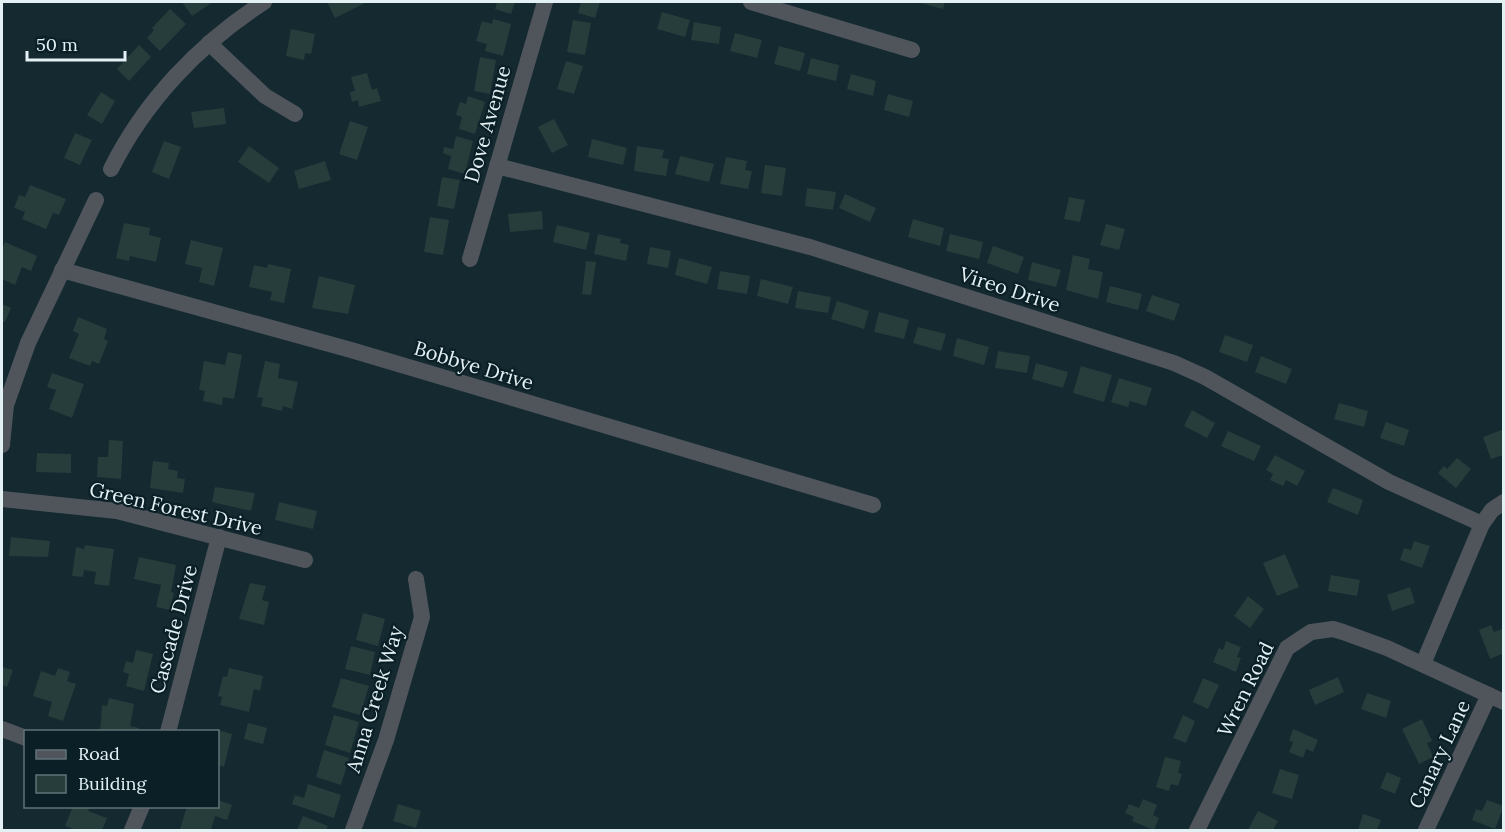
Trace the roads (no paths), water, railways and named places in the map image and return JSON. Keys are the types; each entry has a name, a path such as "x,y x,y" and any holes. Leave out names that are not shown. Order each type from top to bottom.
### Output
{"street":[{"path":"111,169 148,106 209,43 264,2"},
{"name":"Dove Avenue","path":"470,259 544,2"},
{"path":"751,2 912,50"},
{"path":"209,43 265,96 295,114"},
{"name":"Vireo Drive","path":"497,166 810,247 1164,360 1205,376 1389,482 1482,525"},
{"path":"2,445 6,405 28,343 96,200"},
{"name":"Bobbye Drive","path":"62,270 351,350 873,505"},
{"name":"Green Forest Drive","path":"2,499 117,511 305,560"},
{"path":"1423,664 1482,525 1492,510 1503,502"},
{"name":"Cascade Drive","path":"169,730 219,537"},
{"name":"Anna Creek Way","path":"353,831 386,740 422,617 416,579"},
{"name":"Wren Road","path":"1197,831 1287,648 1311,632 1332,629 1423,664 1496,699"},
{"name":"Canary Lane","path":"1426,831 1496,699"},
{"path":"2,729 24,737"},
{"path":"132,831 142,808"}]}
